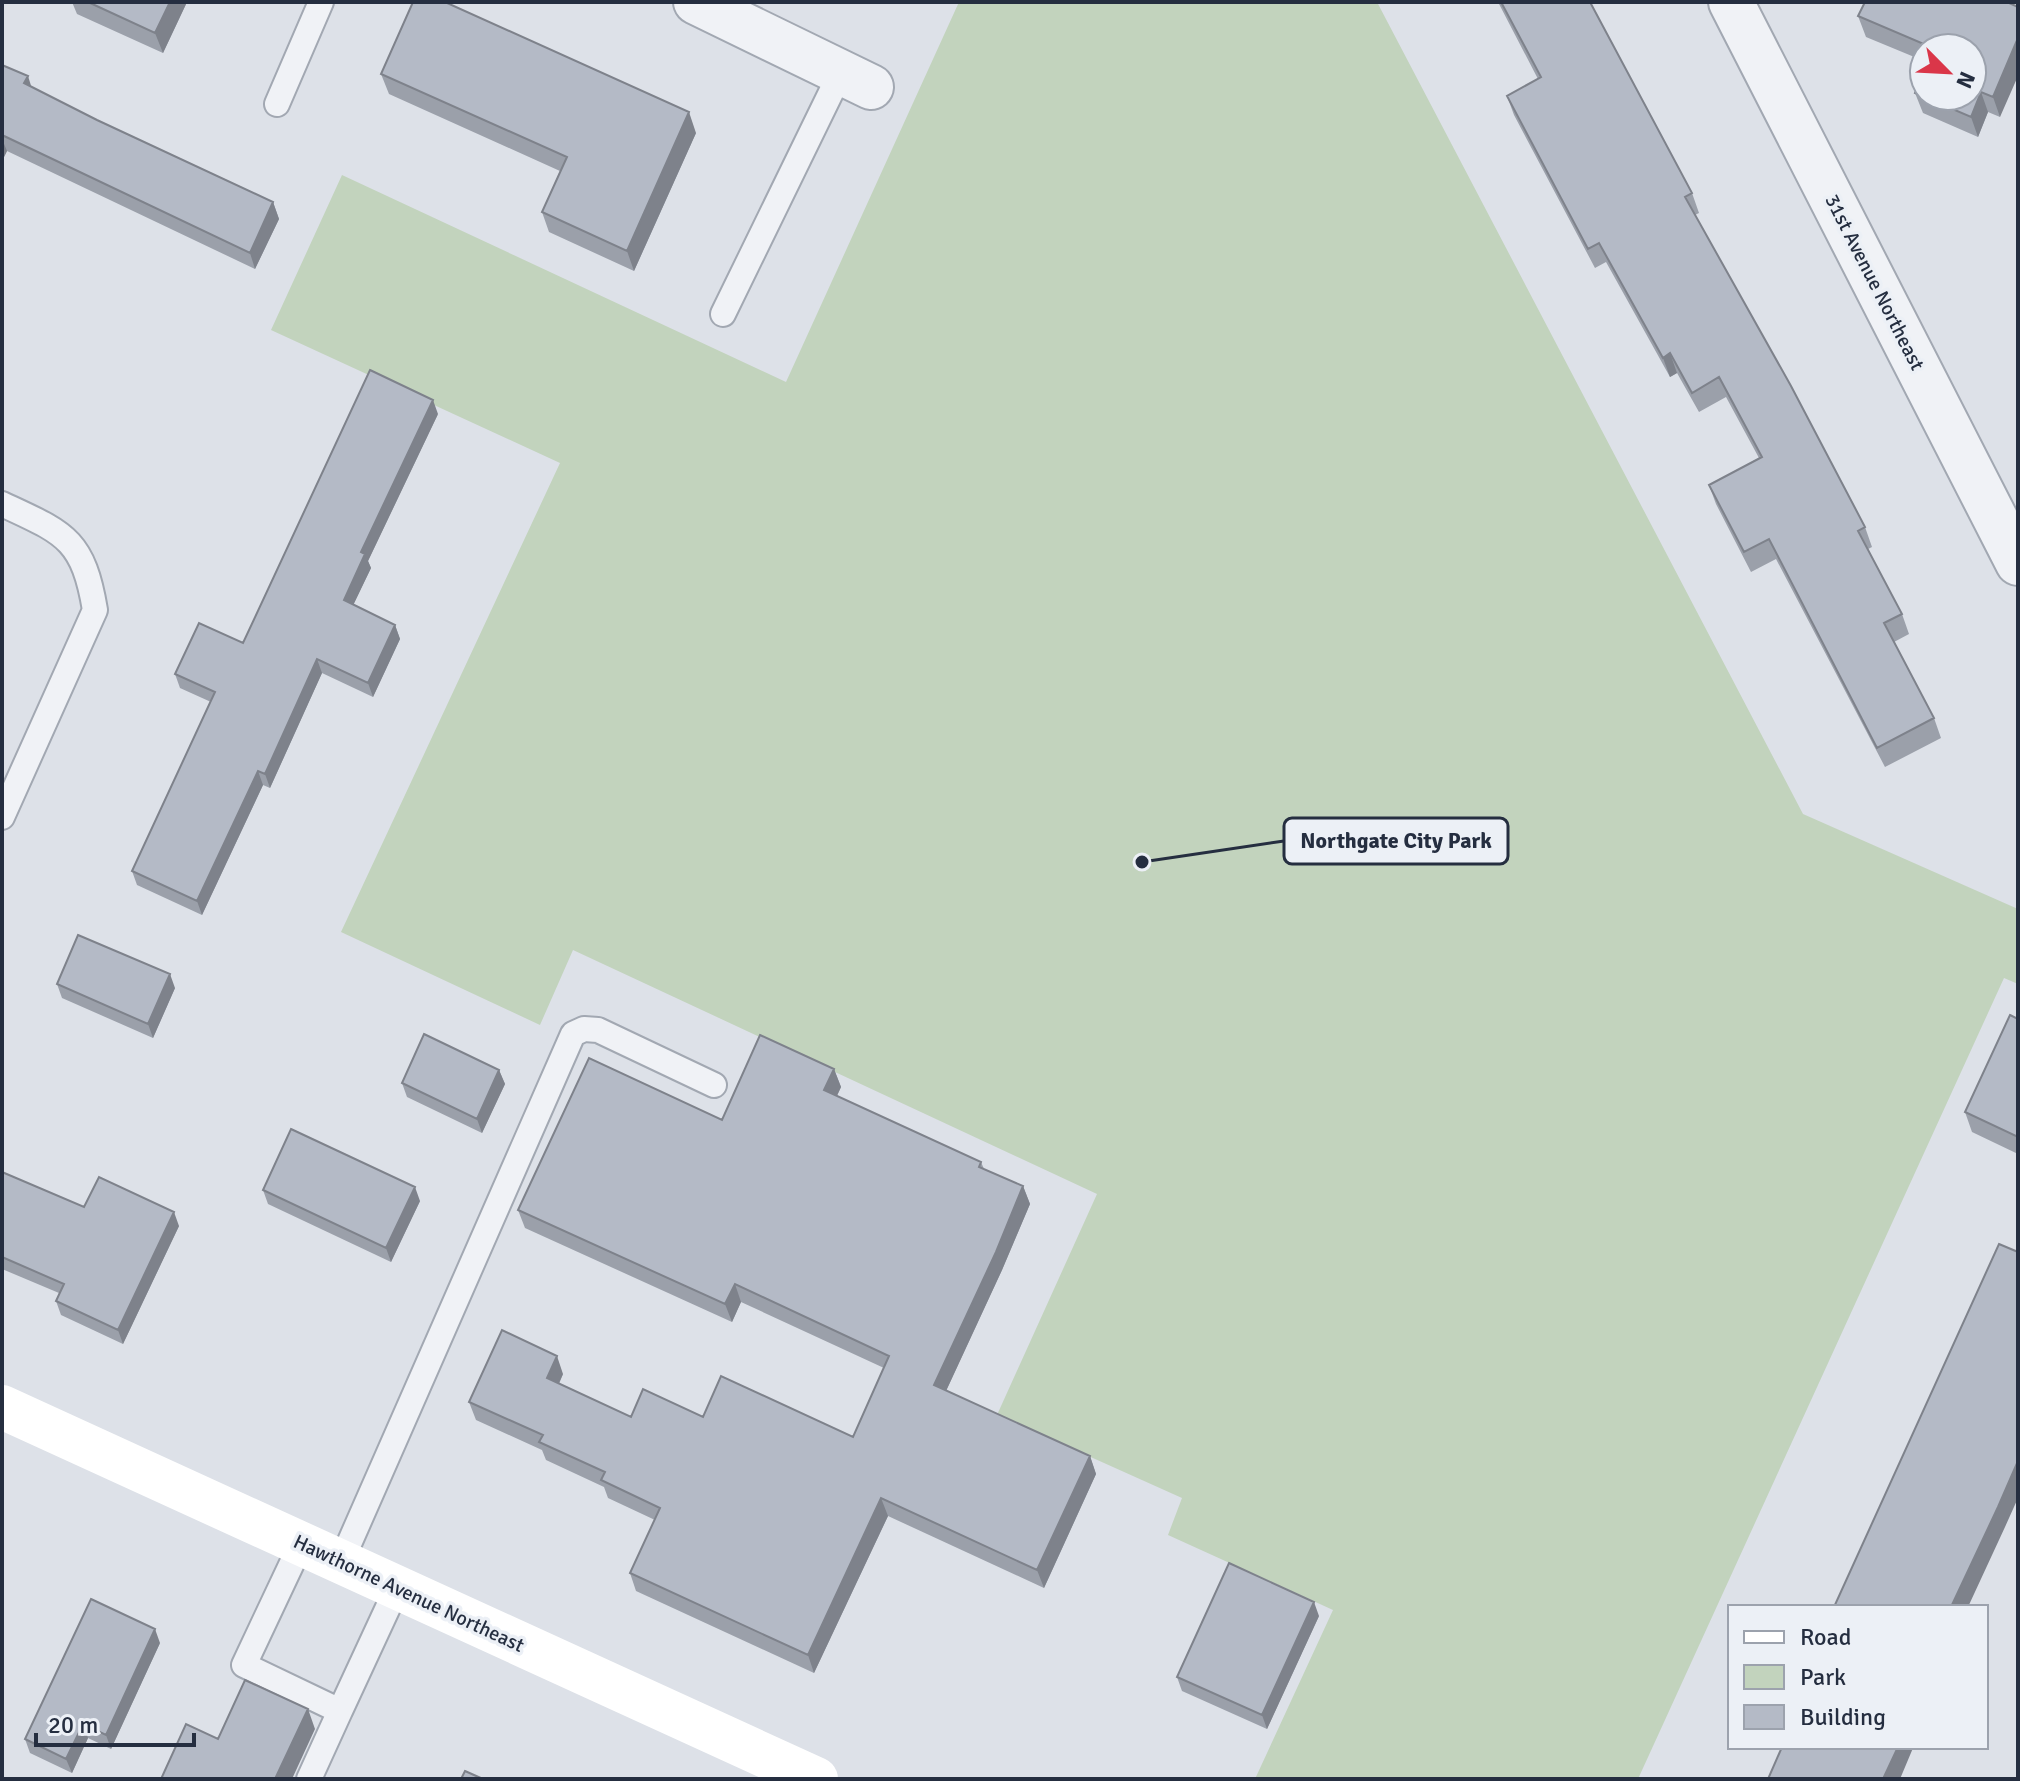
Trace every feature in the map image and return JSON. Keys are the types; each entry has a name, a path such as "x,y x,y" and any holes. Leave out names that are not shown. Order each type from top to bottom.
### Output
{"main road":[{"name":"Hawthorne Avenue Northeast","path":"2,1407 816,1779"}],"street":[{"path":"696,2 856,79"},
{"name":"31st Avenue Northeast","path":"1731,2 2018,563"}],"lane":[{"path":"277,104 321,2"},
{"path":"723,314 856,79"},
{"path":"2,504 49,525 75,546 89,577 95,610 2,817"},
{"path":"341,1562 573,1034 584,1029 598,1030 714,1085"},
{"path":"301,1544 244,1665 340,1711"},
{"path":"309,1779 397,1588"}],"green space":[{"path":"959,2 1377,2 1803,814 2018,909 2018,984 2004,978 1638,1779 1255,1779 1333,1610 1168,1535 1182,1498 997,1415 1097,1194 573,950 540,1025 341,932 560,463 271,330 342,175 786,382"}],"building":[{"path":"88,2 170,2 155,33"},
{"path":"413,2 445,2 689,112 627,251 542,212 567,157 381,74"},
{"path":"1501,2 1590,2 1692,193 1685,197 1791,386 1865,527 1858,531 1902,614 1884,623 1934,718 1877,748 1769,539 1744,552 1709,485 1762,457 1719,377 1692,393 1670,353 1663,358 1599,243 1588,249 1507,96 1541,77"},
{"path":"1865,2 2007,2 2018,7 2018,38 1993,97 1988,95 1988,32 1908,32 1908,37 1858,16"},
{"path":"2,65 28,76 24,83 97,120 273,202 250,253 2,135"},
{"path":"370,370 433,400 361,552 365,554 344,600 395,625 368,683 317,659 265,774 258,771 197,901 132,871 215,692 175,674 199,623 243,643"},
{"path":"78,935 170,974 148,1024 57,984"},
{"path":"2010,1015 2018,1019 2018,1137 1965,1112"},
{"path":"424,1034 499,1070 477,1119 402,1083"},
{"path":"760,1035 834,1069 824,1090 981,1162 979,1167 1023,1186 934,1385 1090,1456 1037,1570 881,1498 808,1655 630,1573 660,1508 601,1480 605,1472 539,1442 543,1435 469,1402 502,1330 557,1356 547,1378 631,1417 643,1389 703,1417 721,1376 853,1437 889,1356 735,1284 725,1304 518,1210 589,1058 722,1120"},
{"path":"291,1129 415,1187 386,1248 263,1190"},
{"path":"2,1172 84,1207 99,1177 174,1212 118,1330 56,1301 64,1284 2,1257"},
{"path":"1999,1244 2018,1252 2018,1461 1952,1605 1835,1605"},
{"path":"1229,1563 1314,1602 1262,1715 1177,1677"},
{"path":"91,1599 155,1629 106,1735 83,1724 66,1759 25,1739"},
{"path":"245,1680 308,1709 275,1779 161,1779 186,1724 218,1739"},
{"path":"1781,1749 1897,1749 1883,1779 1768,1779"},
{"path":"465,1771 483,1779 461,1779"}],"place":[{"name":"Northgate City Park","path":"1142,862"}]}
